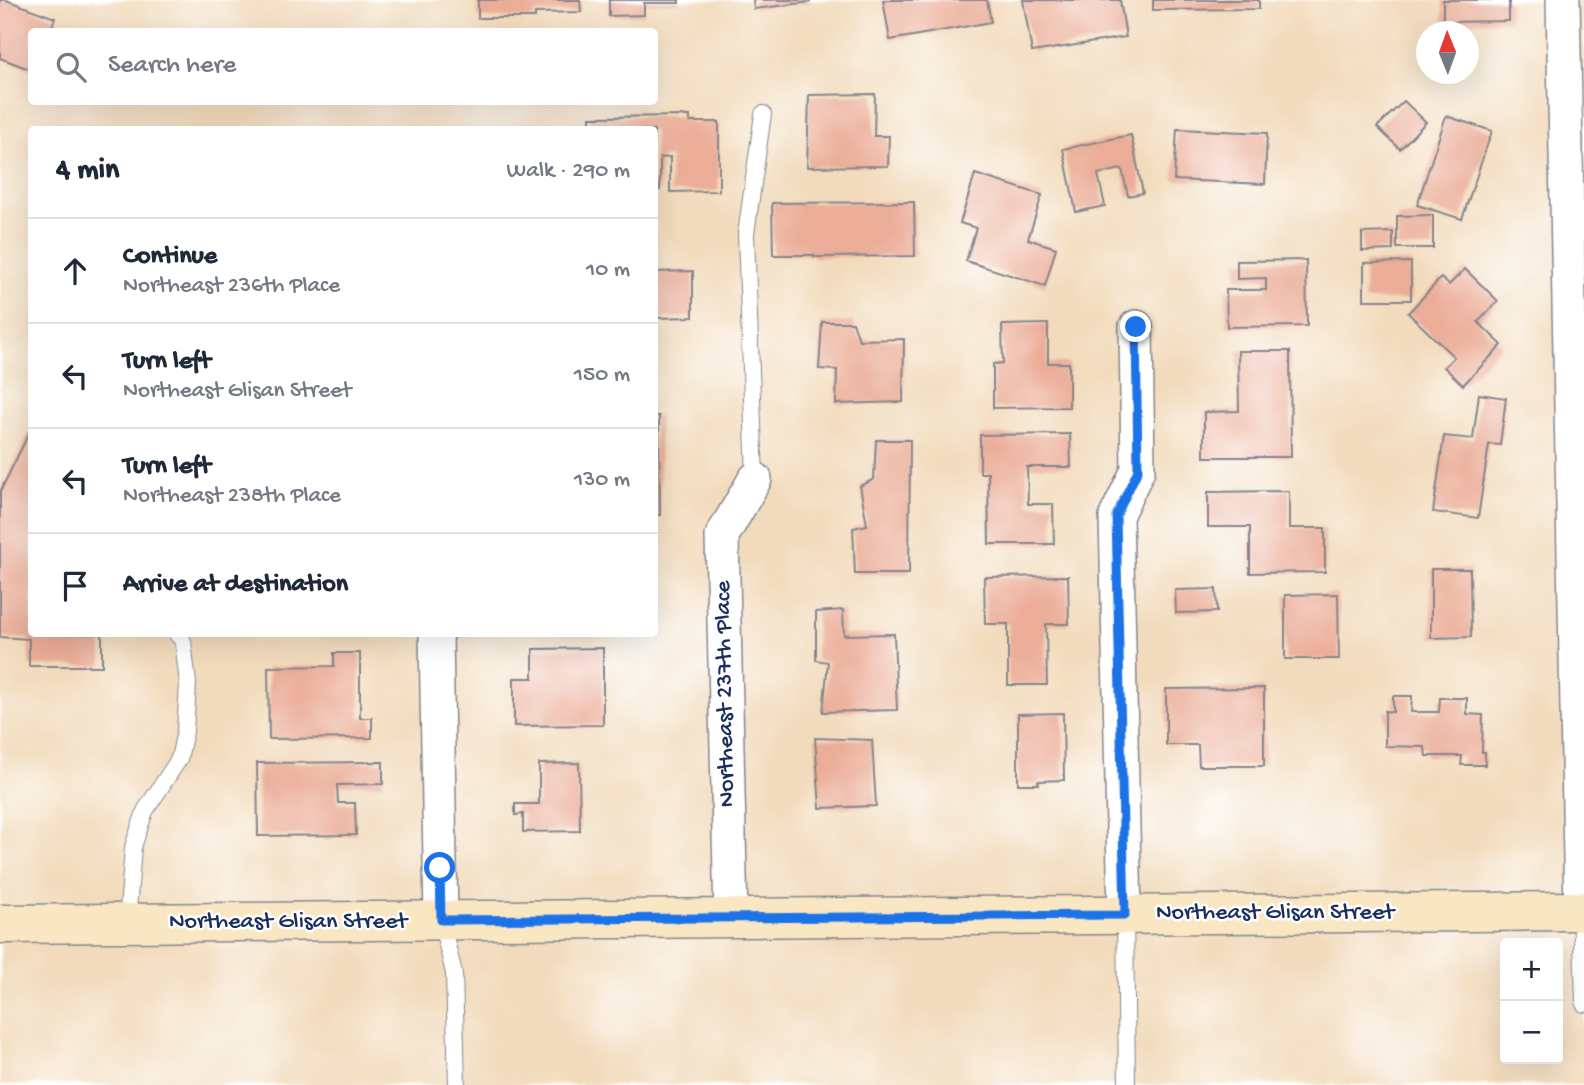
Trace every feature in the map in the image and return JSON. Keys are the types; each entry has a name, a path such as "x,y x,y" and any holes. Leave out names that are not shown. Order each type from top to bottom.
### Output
{"main road":[{"name":"Northeast Glisan Street","path":"0,924 1583,911"}],"street":[{"path":"1563,0 1576,313 1583,911"},
{"path":"1125,915 1116,516 1138,470 1136,327"},
{"name":"Northeast 237th Place","path":"732,918 722,536 755,479"},
{"path":"436,637 441,920"}],"lane":[{"path":"755,479 746,234 763,114"},
{"path":"127,923 133,848 145,811 179,759 185,731 188,684 183,641 180,637"},
{"path":"1583,911 1584,1004"},
{"path":"1125,915 1127,1085"},
{"path":"441,920 454,973 457,1085"}],"building":[{"path":"0,0 55,18 51,28 28,28 28,68 0,58"},
{"path":"478,0 580,0 581,12 535,13 535,18 478,18"},
{"path":"609,0 679,0 679,3 644,3 644,15 609,16"},
{"path":"753,0 810,0 810,2 754,9"},
{"path":"883,0 987,0 991,22 890,40"},
{"path":"1023,0 1120,0 1126,37 1032,52"},
{"path":"1153,0 1259,0 1259,9 1153,10"},
{"path":"1443,0 1509,0 1509,21 1443,21"},
{"path":"875,94 874,136 889,136 888,166 807,167 809,95"},
{"path":"1404,101 1426,122 1400,149 1377,127"},
{"path":"690,116 690,122 719,122 719,191 670,192 670,157 660,158 658,190 658,126 590,126 590,117"},
{"path":"1446,116 1492,131 1462,219 1417,205"},
{"path":"1177,129 1267,133 1265,184 1174,180"},
{"path":"1131,135 1143,193 1128,196 1122,169 1098,174 1105,206 1076,212 1063,149"},
{"path":"975,174 1042,195 1028,239 1056,248 1045,286 966,261 976,228 960,223"},
{"path":"914,202 915,256 773,255 772,203"},
{"path":"1433,215 1433,248 1397,248 1397,216"},
{"path":"1393,232 1393,250 1362,251 1362,233"},
{"path":"1306,260 1307,326 1227,327 1226,290 1266,290 1266,278 1237,279 1237,261"},
{"path":"1411,262 1411,300 1364,300 1364,263"},
{"path":"1465,269 1498,301 1478,322 1502,345 1463,385 1444,367 1454,357 1408,313 1441,278 1449,285"},
{"path":"693,271 693,317 658,318 658,272"},
{"path":"822,322 853,322 859,340 904,339 903,402 836,404 837,370 819,369"},
{"path":"1048,324 1048,363 1069,363 1069,407 993,408 993,364 1003,363 1002,325"},
{"path":"1238,351 1290,351 1291,457 1204,457 1204,412 1239,411"},
{"path":"1479,394 1506,398 1500,445 1489,444 1478,518 1433,512 1444,436 1473,439"},
{"path":"658,416 659,416 658,515"},
{"path":"1070,434 1071,467 1027,467 1028,504 1053,504 1054,544 989,544 988,473 980,473 980,435"},
{"path":"28,435 28,637 102,637 102,666 29,666 29,639 0,637 0,492"},
{"path":"876,440 910,440 909,574 855,574 853,528 867,525 860,486 874,479"},
{"path":"1289,491 1289,528 1325,528 1325,572 1250,573 1250,527 1208,527 1208,492"},
{"path":"1431,569 1470,569 1471,637 1431,638"},
{"path":"1068,576 1069,624 1046,624 1047,685 1008,685 1008,624 985,624 984,577"},
{"path":"1216,589 1217,612 1176,613 1175,590"},
{"path":"1338,594 1339,659 1285,659 1285,595"},
{"path":"843,610 844,635 894,634 897,710 823,712 828,662 816,660 816,612"},
{"path":"603,648 603,725 514,726 514,678 533,678 533,649"},
{"path":"334,653 360,653 360,718 372,718 372,738 269,739 268,667 334,666"},
{"path":"1264,688 1264,766 1199,766 1198,745 1166,745 1166,689"},
{"path":"1393,696 1412,696 1411,712 1439,712 1440,698 1467,698 1467,714 1483,715 1482,752 1485,752 1485,765 1461,765 1462,756 1426,756 1425,747 1385,746 1385,711 1393,712"},
{"path":"1063,713 1064,780 1018,784 1018,714"},
{"path":"815,738 872,740 876,806 820,808"},
{"path":"383,762 383,784 337,785 338,803 355,803 356,835 258,836 257,763"},
{"path":"579,763 580,831 523,832 523,814 515,815 515,804 539,804 539,764"}],"route":[{"path":"440,868 441,920 1125,915 1116,516 1138,470 1136,327"}]}
